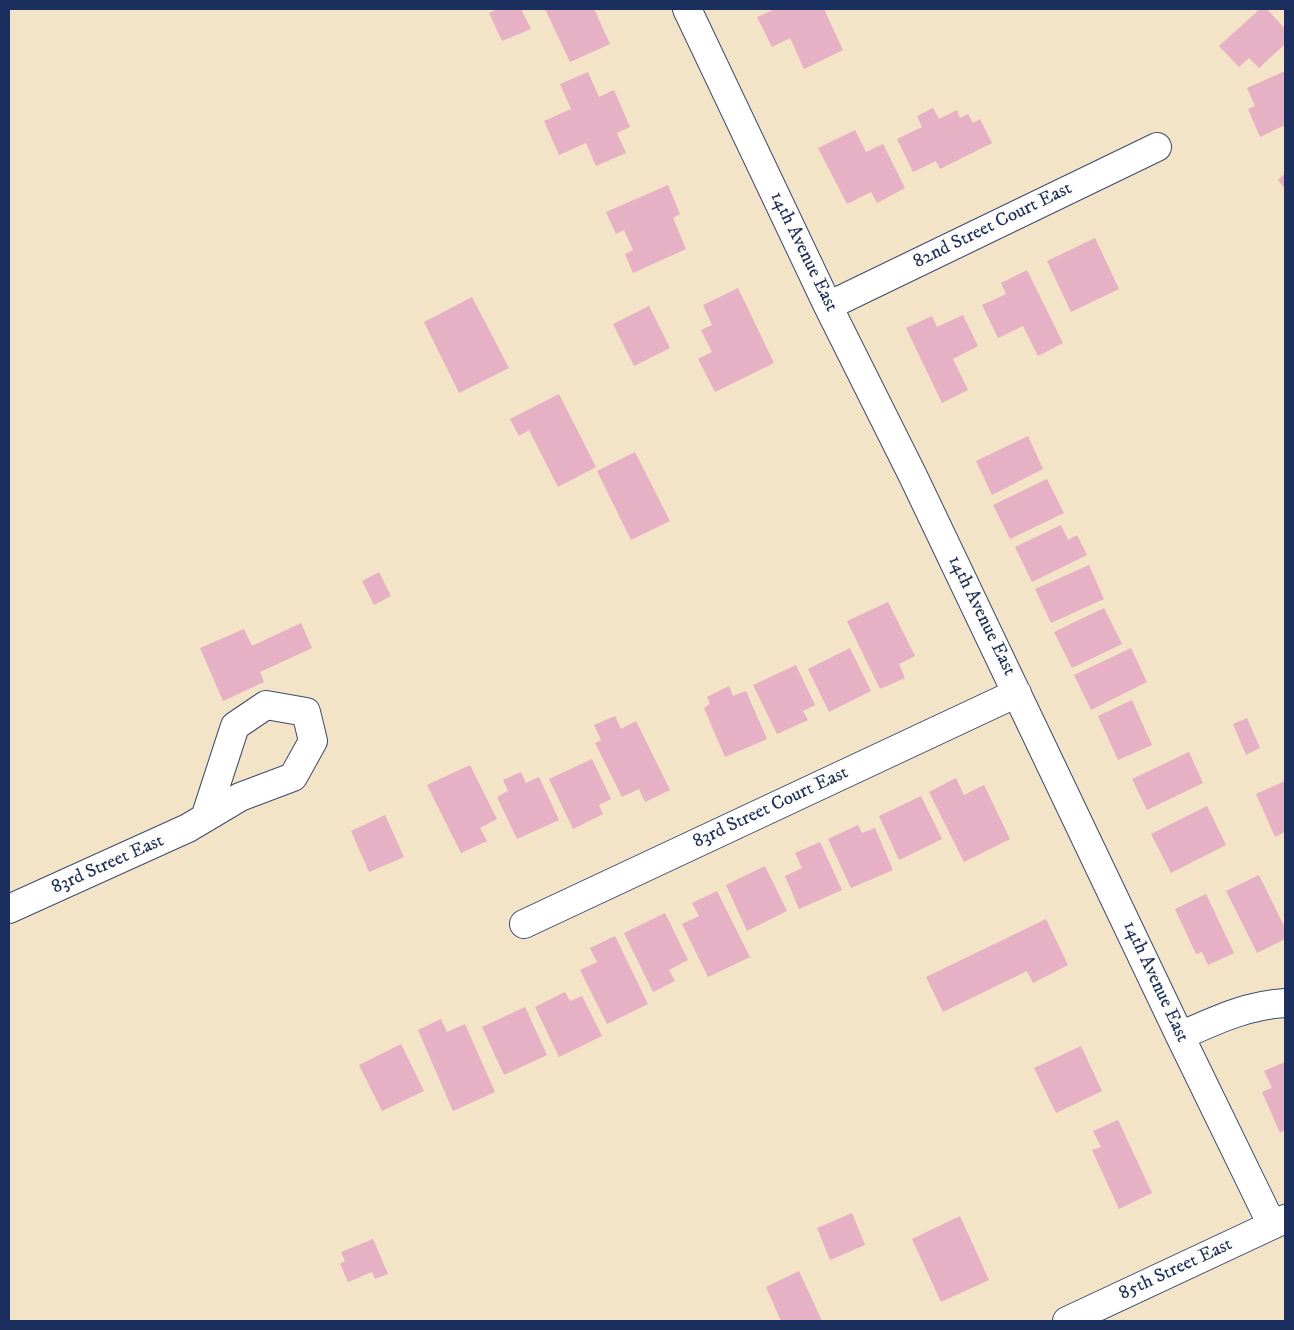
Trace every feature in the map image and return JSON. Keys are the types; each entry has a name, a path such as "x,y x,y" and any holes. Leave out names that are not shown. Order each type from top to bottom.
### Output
{"street":[{"name":"14th Avenue East","path":"686,9 828,306 913,476 1180,1036 1279,1222"},
{"name":"82nd Street Court East","path":"828,306 1157,146"},
{"name":"83rd Street Court East","path":"524,924 1017,693"},
{"name":"83rd Street East","path":"9,909 188,828 205,818"},
{"path":"1180,1036 1250,1008 1285,1004"},
{"name":"85th Street East","path":"1067,1321 1279,1222"}],"building":[{"path":"498,9 521,9 531,29 502,41 489,13"},
{"path":"545,9 594,9 610,44 570,62"},
{"path":"775,9 824,9 843,50 804,69 790,38 772,47 757,17"},
{"path":"1260,9 1267,9 1285,29 1285,44 1259,68 1249,58 1239,67 1219,46"},
{"path":"1285,71 1285,125 1260,137 1248,109 1255,106 1247,88"},
{"path":"588,72 599,97 614,90 630,127 617,133 626,153 596,166 586,143 559,155 544,121 571,109 560,84"},
{"path":"933,108 939,119 957,110 960,118 968,114 973,123 980,119 992,143 940,169 936,161 913,172 897,139 922,127 917,116"},
{"path":"855,130 866,152 883,144 905,188 877,203 871,192 847,204 818,148"},
{"path":"1285,173 1285,189 1278,180"},
{"path":"668,185 680,214 673,218 686,249 633,273 625,254 633,250 624,230 616,234 606,212"},
{"path":"1095,238 1119,289 1071,312 1047,261"},
{"path":"1027,270 1063,343 1038,356 1023,326 998,338 982,305 1006,294 1001,283"},
{"path":"738,288 774,363 715,392 698,359 712,352 701,330 712,325 703,305"},
{"path":"472,297 509,368 459,393 424,322"},
{"path":"649,306 670,348 634,366 613,324"},
{"path":"963,315 978,346 953,359 968,390 942,403 906,328 932,316 937,327"},
{"path":"559,394 596,467 558,487 529,430 519,436 510,419"},
{"path":"1028,436 1043,469 992,495 976,461"},
{"path":"635,452 670,521 631,540 597,471"},
{"path":"1047,479 1064,513 1010,539 993,505"},
{"path":"1061,525 1068,540 1077,535 1087,555 1032,582 1015,547"},
{"path":"1089,565 1104,599 1051,623 1035,589"},
{"path":"379,572 391,596 374,605 362,581"},
{"path":"888,602 915,656 899,664 905,678 880,689 847,621"},
{"path":"1104,608 1122,644 1072,668 1054,632"},
{"path":"301,623 312,648 260,672 264,682 223,701 200,648 244,629 252,646"},
{"path":"850,648 871,691 829,712 808,669"},
{"path":"1131,648 1147,682 1091,710 1074,675"},
{"path":"796,665 815,705 803,711 808,720 777,734 753,685"},
{"path":"729,686 733,696 746,691 767,739 725,757 704,708 710,704 707,697"},
{"path":"1132,700 1152,745 1118,760 1098,716"},
{"path":"615,716 621,729 636,721 670,790 645,802 639,789 622,797 595,743 601,740 594,725"},
{"path":"1247,718 1260,748 1246,755 1233,724"},
{"path":"1189,752 1203,783 1147,810 1132,779"},
{"path":"592,759 611,799 599,805 603,814 573,829 549,779"},
{"path":"470,765 497,819 480,828 487,841 461,853 427,785"},
{"path":"521,772 526,783 539,777 559,820 517,839 497,797 508,791 503,780"},
{"path":"956,778 964,795 984,785 1010,839 964,862 929,792"},
{"path":"1285,781 1285,832 1275,837 1256,794"},
{"path":"921,796 942,839 899,860 879,816"},
{"path":"1207,806 1226,845 1171,873 1151,834"},
{"path":"385,815 404,857 369,872 351,831"},
{"path":"858,825 862,833 875,828 893,870 851,888 828,839"},
{"path":"820,842 842,890 799,909 785,876 802,868 795,853"},
{"path":"765,866 787,911 747,931 726,885"},
{"path":"1259,875 1285,928 1285,939 1257,953 1226,891"},
{"path":"717,891 750,957 708,977 682,924 699,916 692,903"},
{"path":"1206,894 1234,953 1208,965 1202,952 1196,954 1175,909"},
{"path":"665,913 688,960 669,970 675,981 653,992 624,933"},
{"path":"1046,919 1068,965 1033,983 1027,971 943,1012 926,977"},
{"path":"615,936 648,1004 607,1024 580,970 597,962 590,948"},
{"path":"565,992 570,1001 582,996 602,1036 559,1057 535,1007"},
{"path":"525,1007 547,1055 504,1075 482,1027"},
{"path":"441,1019 447,1032 465,1024 495,1092 453,1111 418,1030"},
{"path":"401,1044 424,1091 382,1111 359,1065"},
{"path":"1081,1046 1102,1091 1056,1113 1034,1068"},
{"path":"1285,1062 1285,1130 1280,1133 1262,1092 1272,1088 1264,1071"},
{"path":"1118,1120 1152,1193 1119,1209 1092,1150 1101,1147 1093,1131"},
{"path":"852,1213 865,1245 830,1260 817,1228"},
{"path":"960,1216 989,1280 941,1302 912,1239"},
{"path":"373,1239 388,1274 375,1279 372,1272 348,1282 340,1264 345,1261 341,1252"},
{"path":"799,1271 822,1321 781,1321 766,1287"}]}
